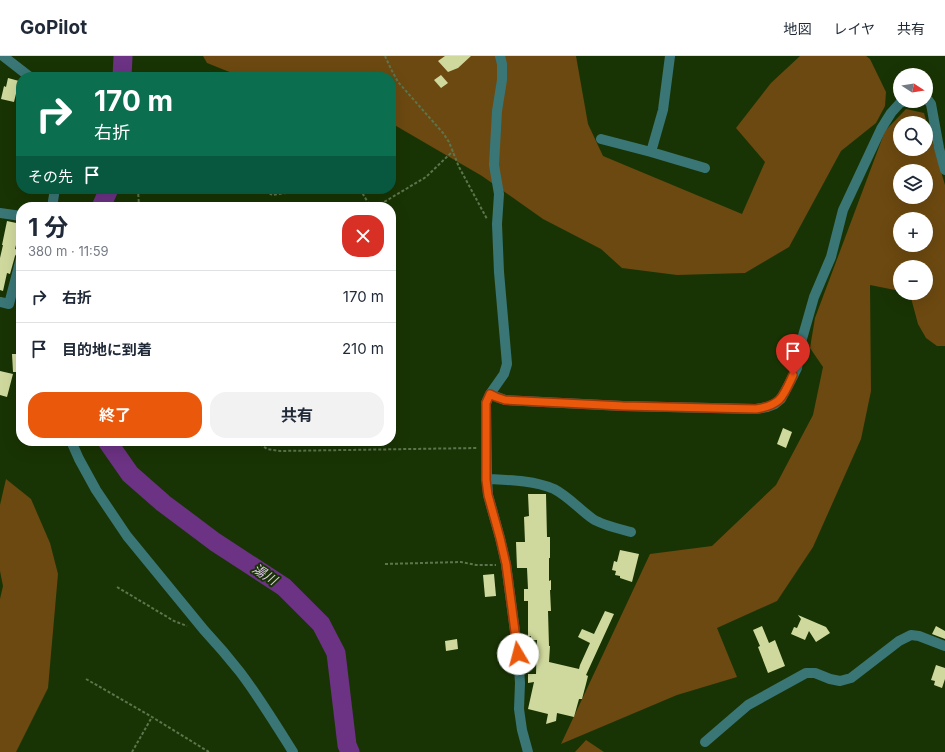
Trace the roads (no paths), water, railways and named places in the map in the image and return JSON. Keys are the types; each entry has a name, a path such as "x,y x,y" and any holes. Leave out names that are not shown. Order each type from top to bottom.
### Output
{"street":[{"path":"3,56 24,72"},
{"path":"500,56 502,64 502,80 497,111 494,165 499,194 497,224 499,272 507,364 504,374 490,394 486,403 486,480 488,495 506,564 518,654 520,683 519,709 522,730 528,752"},
{"path":"651,152 663,110 670,56"},
{"path":"490,394 505,400 623,406 756,409 775,404 781,399 796,368 802,339 814,297 831,257 843,210 881,129 896,108"},
{"path":"932,108 939,148 945,170"},
{"path":"601,139 705,168"},
{"path":"0,213 16,215"},
{"path":"0,302 10,304 16,279"},
{"path":"73,446 96,490 127,536 240,672 272,718 293,752"},
{"path":"486,480 512,480 540,485 552,489 560,492 597,521 631,532"},
{"path":"706,742 748,706 806,673 815,673 840,681 851,678 899,641 911,635 919,636 945,646"}],"waterway":[{"name":"湯川","path":"122,72 123,56"},
{"name":"湯川","path":"103,202 107,194"},
{"name":"湯川","path":"110,446 130,474 163,503 215,542 284,587 321,624 336,653 347,745 350,752"}]}
